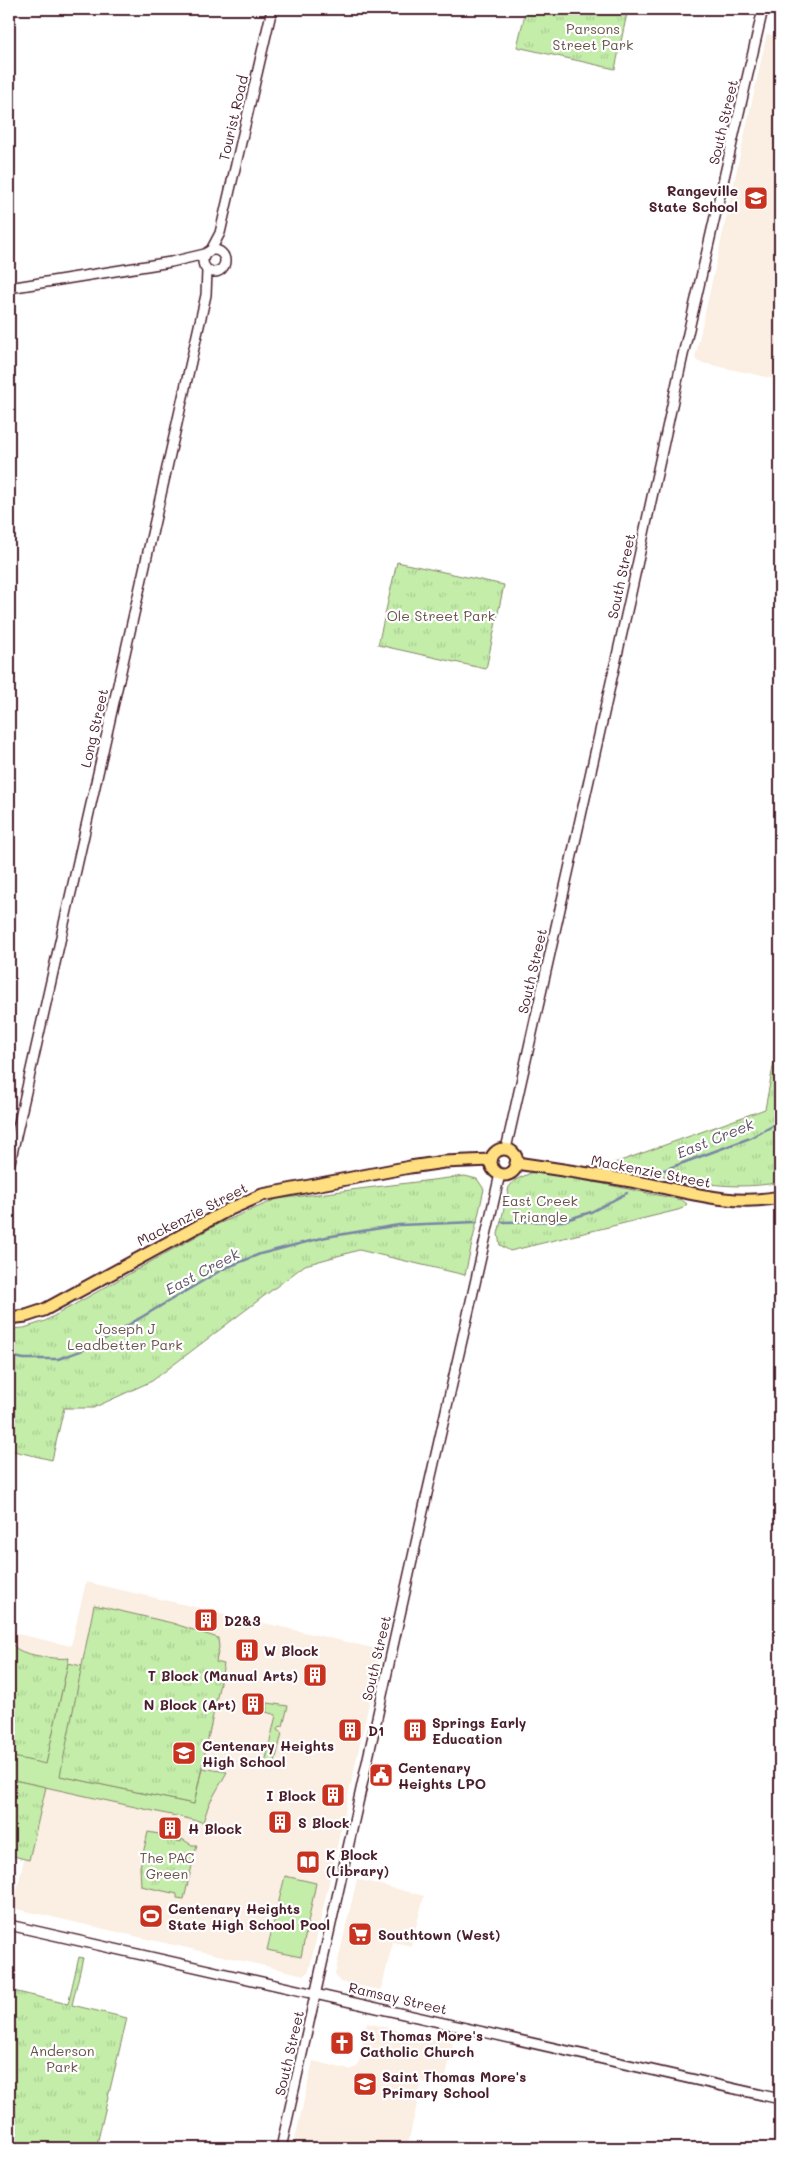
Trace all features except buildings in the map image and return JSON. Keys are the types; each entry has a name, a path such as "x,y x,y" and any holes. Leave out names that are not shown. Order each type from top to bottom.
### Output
{"main road":[{"path":"506,1149 515,1155 516,1163 511,1172 500,1174 493,1169 491,1160 494,1153 506,1149"},
{"name":"Mackenzie Street","path":"9,1318 26,1316 44,1310 228,1210 262,1195 410,1167 444,1162 491,1160"},
{"name":"Mackenzie Street","path":"516,1163 638,1182 728,1201 754,1201 780,1197"}],"street":[{"name":"Tourist Road","path":"212,252 220,233 272,9"},
{"name":"South Street","path":"506,1149 762,9"},
{"path":"171,262 221,270 225,263 212,252"},
{"path":"9,288 171,262 212,252"},
{"path":"208,269 212,252"},
{"name":"Long Street","path":"9,1167 206,295 208,269"},
{"name":"South Street","path":"281,2148 500,1174"},
{"name":"Ramsay Street","path":"9,1925 780,2099"}],"shaded area":[{"name":"Rangeville State School","path":"767,34 780,37 780,380 698,362 695,358"},
{"name":"Centenary Heights High School","path":"86,1582 381,1650 309,1971 304,1975 13,1908 24,1859 9,1855 9,1632 71,1646"},
{"path":"357,1879 424,1896 411,1946 393,1942 381,1990 340,1982 335,1974"},
{"name":"Saint Thomas More's Primary School","path":"367,2023 453,2043 444,2087 422,2082 407,2148 293,2148 313,2061 350,2070 358,2066"}],"green space":[{"name":"Parsons Street Park","path":"526,9 628,9 615,69 517,47"},
{"name":"Ole Street Park","path":"397,562 504,585 486,669 378,645"},
{"path":"780,1058 780,1182 759,1185 716,1185 612,1164 765,1109 774,1062"},
{"name":"East Creek Triangle","path":"533,1172 570,1177 682,1200 687,1204 678,1210 510,1251 500,1245 498,1234 509,1187 515,1180"},
{"name":"Joseph J Leadbetter Park","path":"465,1176 477,1179 484,1189 465,1275 359,1250 305,1265 152,1381 93,1408 64,1408 52,1460 9,1450 9,1329 24,1328 45,1321 218,1224 277,1199"},
{"path":"94,1605 172,1623 218,1638 219,1647 216,1662 224,1664 194,1804 60,1776"},
{"path":"9,1632 12,1633 13,1645 20,1651 41,1656 69,1658 46,1764 9,1756"},
{"path":"68,1663 82,1666 61,1776 194,1804 202,1768 227,1772 209,1804 203,1822 9,1779 14,1757 46,1763"},
{"path":"268,1703 288,1706 283,1726 278,1727 277,1730 282,1733 274,1766 265,1763 276,1715 266,1712"},
{"path":"9,1779 46,1787 29,1860 9,1855"},
{"name":"The PAC Green","path":"148,1832 159,1834 159,1837 177,1838 177,1841 181,1842 182,1839 192,1845 197,1845 184,1899 177,1898 177,1894 141,1886 140,1867"},
{"path":"285,1876 316,1883 301,1957 267,1950"},
{"name":"Anderson Park","path":"79,1957 83,1958 72,2005 127,2018 96,2148 9,2148 9,1990 68,2004"}],"waterway":[{"name":"East Creek","path":"656,1173 750,1138 780,1122"},
{"name":"East Creek","path":"502,1222 563,1221 591,1212 627,1193"},
{"name":"East Creek","path":"9,1356 24,1359 58,1359 91,1347 223,1269 260,1254 326,1237 399,1225 477,1222"}],"place":[{"name":"Rangeville State School","path":"756,198"},
{"name":"D2&3","path":"206,1620"},
{"name":"W Block","path":"247,1650"},
{"name":"T Block (Manual Arts)","path":"315,1675"},
{"name":"N Block (Art)","path":"253,1704"},
{"name":"D1","path":"350,1730"},
{"name":"Springs Early Education","path":"415,1730"},
{"name":"Centenary Heights High School","path":"184,1753"},
{"name":"Centenary Heights LPO","path":"381,1775"},
{"name":"I Block","path":"333,1795"},
{"name":"S Block","path":"280,1822"},
{"name":"H Block","path":"170,1828"},
{"name":"K Block (Library)","path":"308,1862"},
{"name":"Centenary Heights State High School Pool","path":"151,1916"},
{"name":"Southtown (West)","path":"360,1934"},
{"name":"St Thomas More's Catholic Church","path":"342,2043"},
{"name":"Saint Thomas More's Primary School","path":"365,2084"}]}
